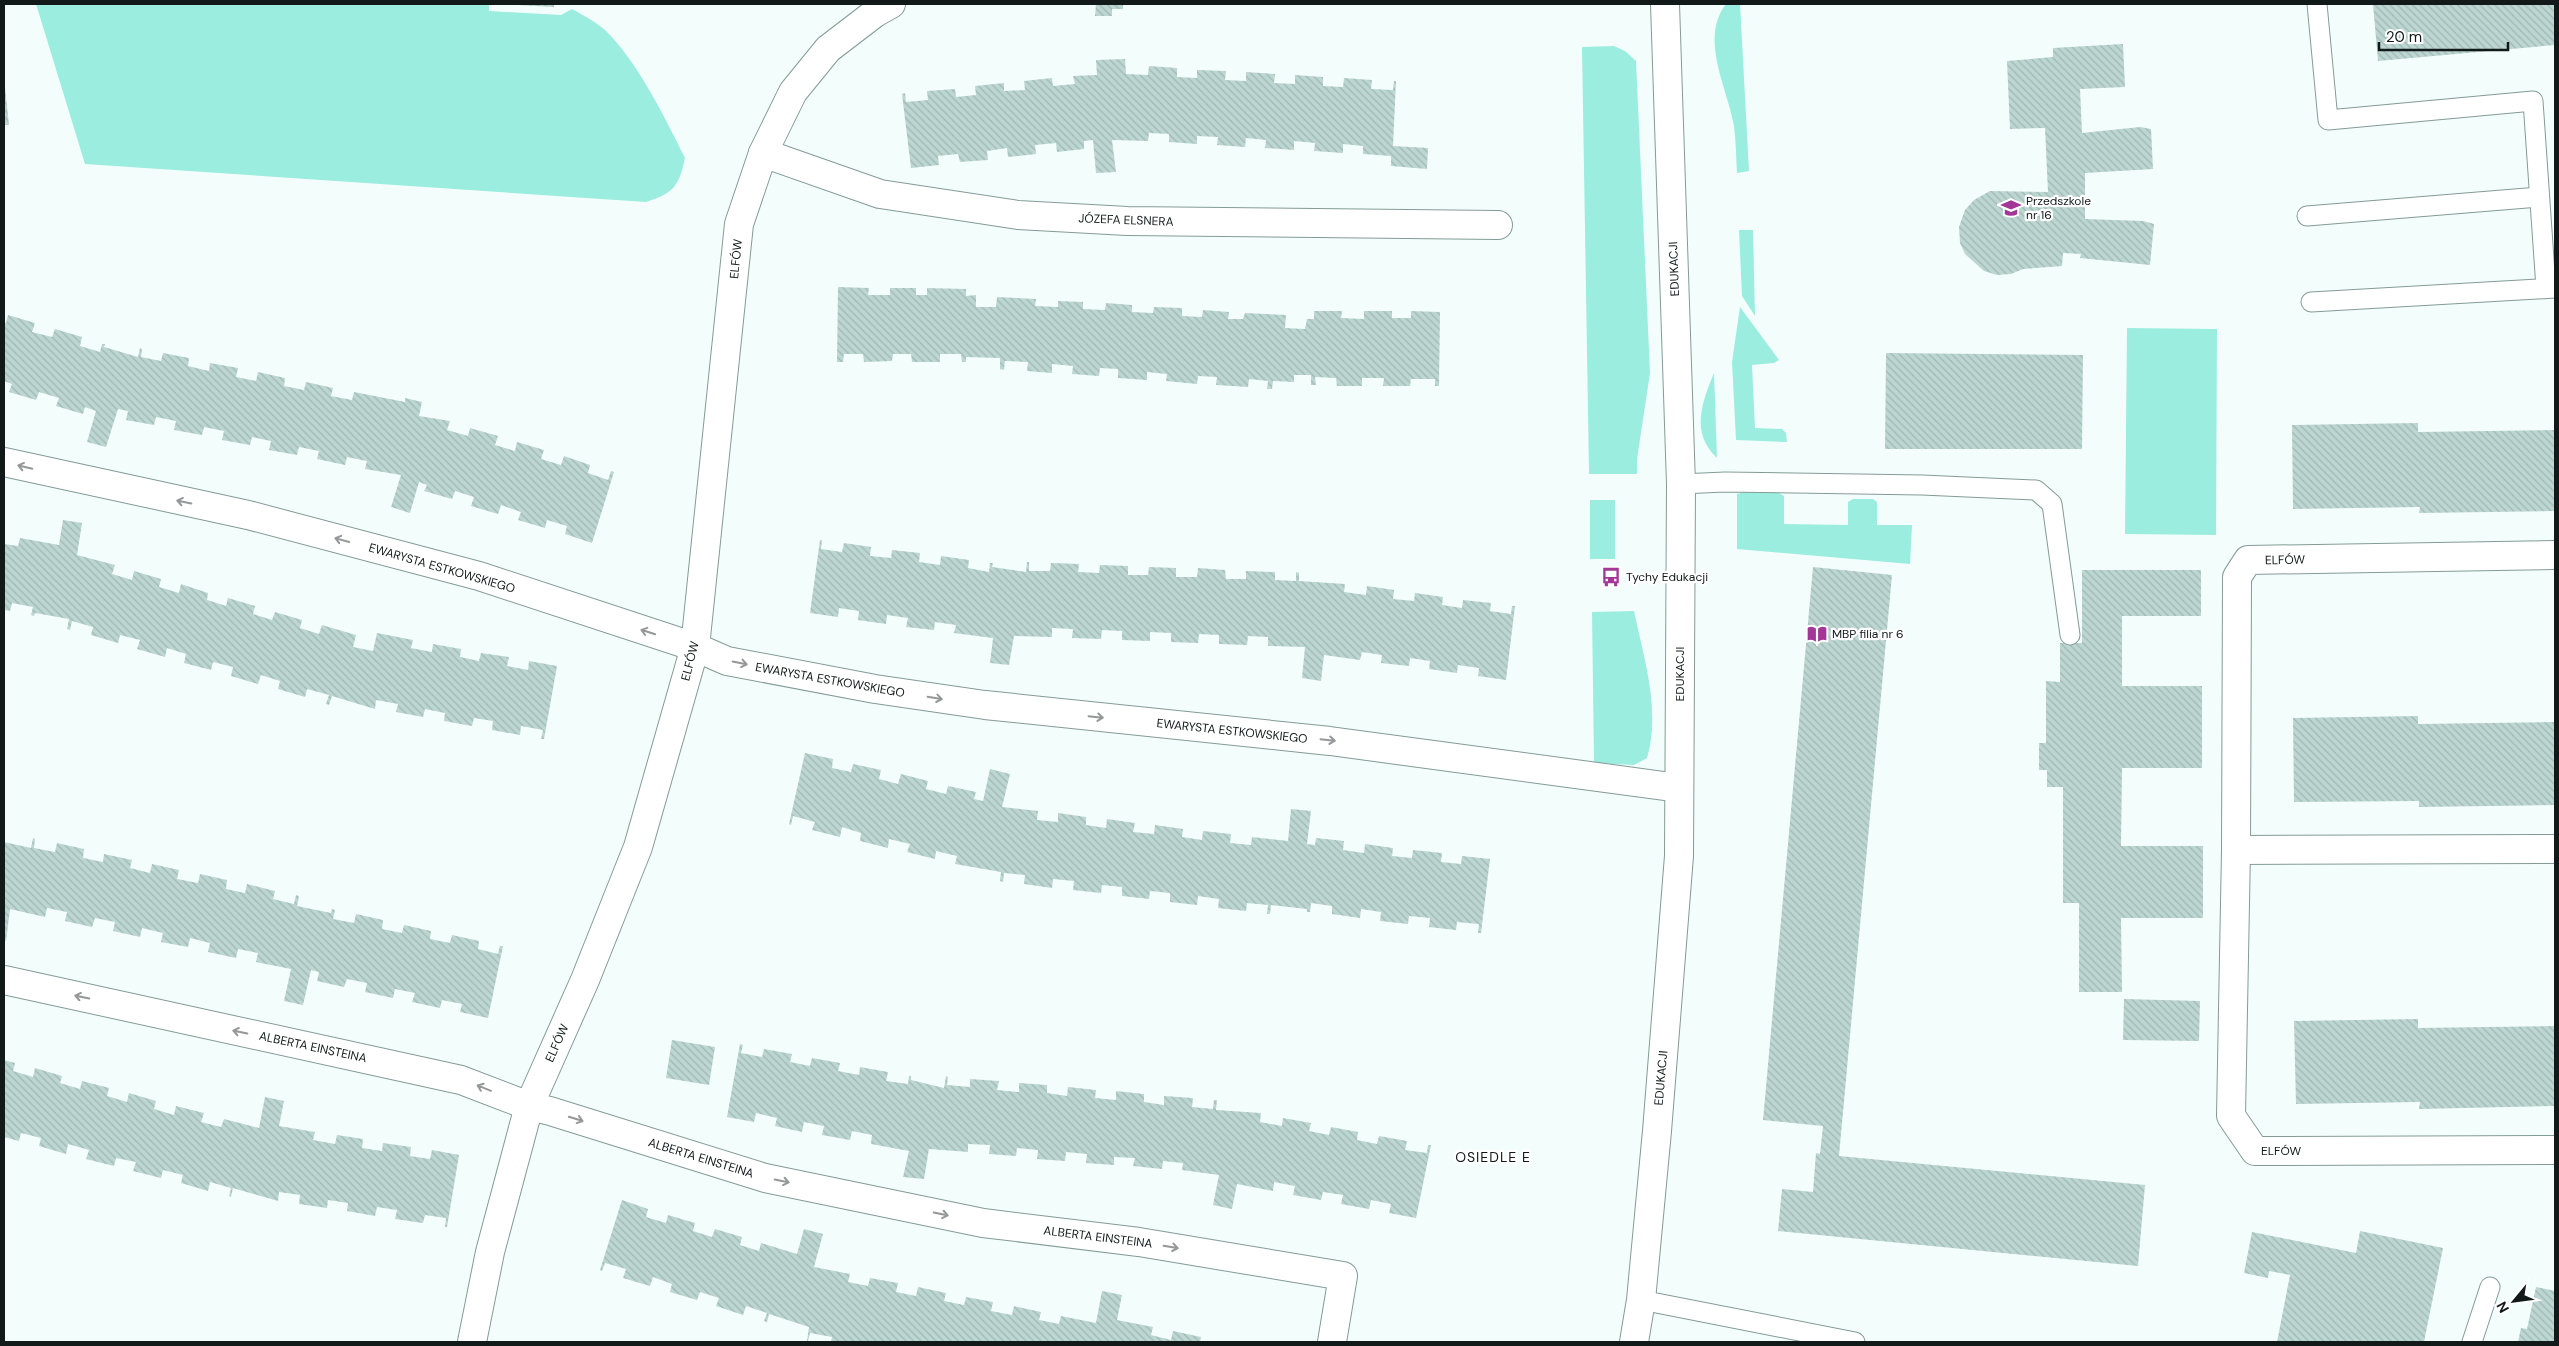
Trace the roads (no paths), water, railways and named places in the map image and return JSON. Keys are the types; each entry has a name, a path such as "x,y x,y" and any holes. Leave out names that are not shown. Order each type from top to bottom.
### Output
{"street":[{"name":"ELFÓW","path":"472,1342 490,1252 529,1106 585,980 638,847 695,647 739,224 763,153 793,92 828,49 875,13 891,4"},
{"name":"EDUKACJI","path":"1634,1342 1641,1300 1679,856 1681,484 1665,4"},
{"name":"JÓZEFA ELSNERA","path":"763,153 880,194 1018,215 1127,221 1498,225"},
{"name":"EWARYSTA ESTKOWSKIEGO","path":"4,462 248,516 479,576 695,647 727,661 875,689 985,705 1330,741 1679,788"},
{"name":"ELFÓW","path":"2555,555 2248,560 2237,577 2236,850 2231,1116 2255,1151 2555,1150"},
{"path":"2236,850 2555,849"},
{"name":"ALBERTA EINSTEINA","path":"4,980 461,1080 529,1106 765,1178 983,1223 1138,1242 1343,1276 1332,1342"}],"lane":[{"path":"2311,302 2551,288 2539,197 2532,101 2328,120 2317,4"},
{"path":"2307,216 2539,197"},
{"path":"1681,484 1725,482 1922,485 2036,490 2052,504 2070,635"},
{"path":"2472,1342 2490,1287"},
{"path":"1641,1300 1855,1342"}],"place":[{"name":"Przedszkole nr 16","path":"2011,208"},
{"name":"Tychy Edukacji","path":"1611,577"},
{"name":"MBP filia nr 6","path":"1817,634"}],"district":[{"name":"OSIEDLE E","path":"1493,1157"}]}
